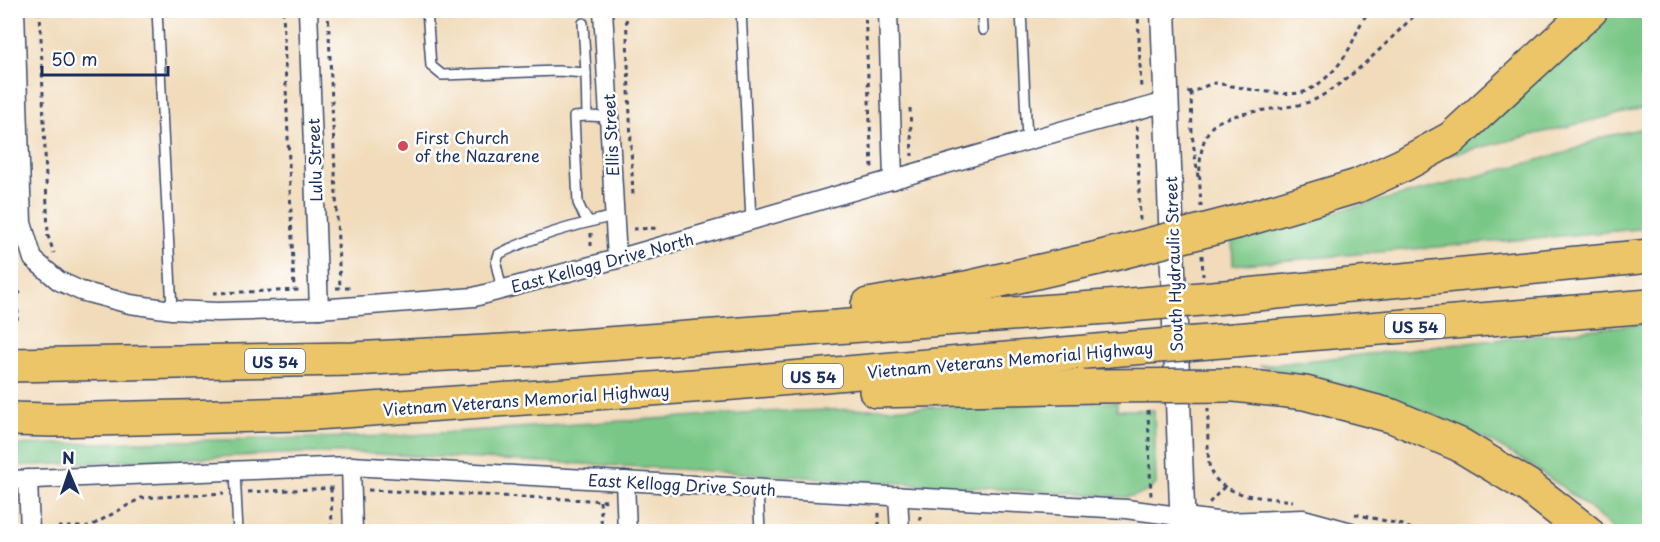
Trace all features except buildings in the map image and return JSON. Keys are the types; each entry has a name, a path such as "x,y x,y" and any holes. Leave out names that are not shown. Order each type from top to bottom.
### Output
{"highway":[{"path":"539,349 907,299 966,288 1098,258 1237,222 1357,186 1403,165 1452,138 1591,10"},
{"name":"US 54","path":"10,365 353,359 539,349 1107,307 1650,256"},
{"name":"Vietnam Veterans Memorial Highway","path":"10,419 302,414 517,400 734,384 1650,306"},
{"path":"517,400 1096,386 1235,385 1305,393 1392,416 1470,451 1528,486 1587,531"},
{"path":"10,424 52,420"}],"street":[{"path":"14,80 15,10"},
{"name":"Lulu Street","path":"308,10 319,309"},
{"name":"Ellis Street","path":"603,10 617,259"},
{"path":"888,10 893,172"},
{"name":"South Hydraulic Street","path":"1163,10 1183,524"},
{"name":"East Kellogg Drive North","path":"14,80 22,223 33,259 59,281 81,291 130,304 172,310 217,312 319,309 474,297 751,220 893,172 1027,141 1166,102"},
{"path":"351,466 353,531"},
{"name":"East Kellogg Drive South","path":"19,479 351,466 758,489 899,514 1126,509 1183,524 1303,519 1351,531"},
{"path":"19,479 30,531"},
{"path":"625,481 627,531"}],"lane":[{"path":"157,10 172,310"},
{"path":"427,10 431,66 442,75 558,71 586,73"},
{"path":"741,10 751,220"},
{"path":"982,10 983,30"},
{"path":"1022,10 1027,141"},
{"path":"583,23 587,116"},
{"path":"590,222 578,203 574,117 609,117"},
{"path":"502,290 496,264 499,254 514,247 614,216"},
{"path":"235,471 238,531"},
{"path":"758,489 760,531"}],"path":[{"path":"40,10 48,236 55,254"},
{"path":"283,10 294,290"},
{"path":"328,10 340,288"},
{"path":"626,10 633,206"},
{"path":"865,10 872,170 893,172 922,156"},
{"path":"1138,10 1141,91"},
{"path":"1191,92 1192,134 1200,193"},
{"path":"591,246 634,229 664,228"},
{"path":"10,278 21,292 10,301 18,312 17,319 10,323"},
{"path":"210,293 351,288"},
{"path":"331,488 332,531"},
{"path":"54,531 54,527 89,527 141,498 331,488 600,501 626,500"},
{"path":"600,501 602,531"},
{"path":"869,512 920,516 921,531"},
{"path":"879,513 879,531"}],"green space":[{"path":"1603,11 1649,11 1649,107 1449,155"},
{"path":"1649,127 1649,228 1233,265 1232,237 1444,185 1568,152 1603,137"},
{"path":"1649,323 1649,531 1615,531 1576,497 1535,468 1493,443 1450,422 1358,389 1259,366"},
{"path":"1117,402 1117,410 1154,410 1156,484 1142,494 1126,497 643,467 355,453 305,453 11,466 10,445 396,436 758,412"}],"place":[{"name":"First Church of the Nazarene","path":"403,146"}]}
